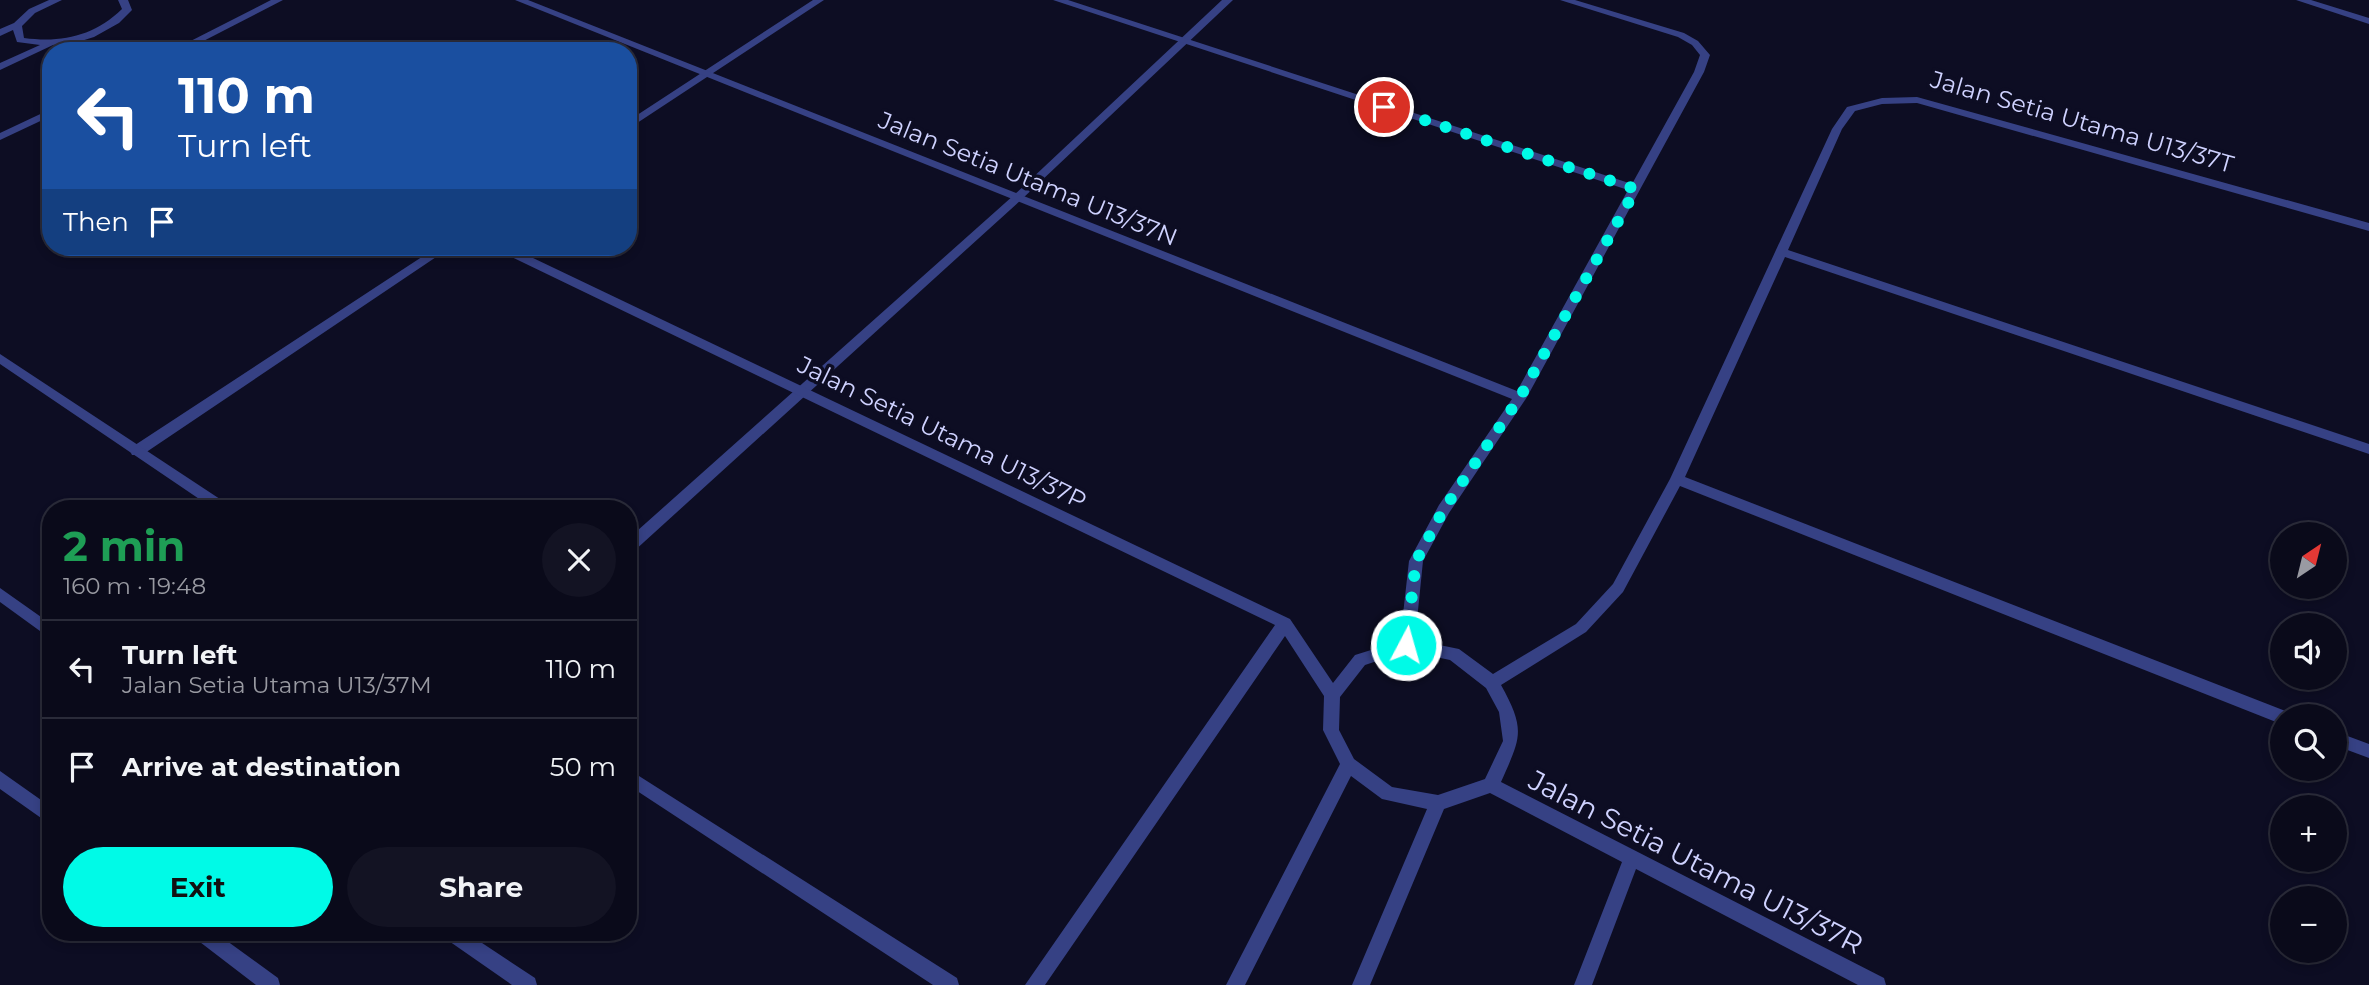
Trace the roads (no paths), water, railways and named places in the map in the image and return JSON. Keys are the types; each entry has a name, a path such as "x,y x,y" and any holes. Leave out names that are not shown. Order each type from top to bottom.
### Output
{"street":[{"path":"0,33 17,25 32,11 57,0"},
{"path":"65,42 82,39 113,25 127,10 123,0"},
{"path":"194,42 278,0"},
{"name":"Jalan Setia Utama U13/37N","path":"520,0 626,42"},
{"path":"637,120 819,0"},
{"path":"1058,0 1636,189"},
{"path":"637,540 1018,197 1228,0"},
{"path":"1406,645 1416,561 1444,509 1520,397 1636,189 1699,72 1705,55 1695,43 1681,35 1566,0"},
{"path":"2301,0 2369,21"},
{"path":"17,25 20,40 42,44"},
{"name":"Jalan Setia Utama U13/37N","path":"637,46 1520,397"},
{"path":"0,67 42,48"},
{"name":"Jalan Setia Utama U13/37T","path":"1492,683 1581,628 1618,588 1677,479 1837,129 1852,109 1893,101 1917,100 2369,227"},
{"path":"0,137 42,116"},
{"path":"1783,252 2369,449"},
{"path":"137,451 431,256"},
{"name":"Jalan Setia Utama U13/37P","path":"520,256 1286,623"},
{"path":"0,358 210,500"},
{"path":"1677,479 2270,712"},
{"path":"0,594 42,626"},
{"path":"1034,985 1286,623 1332,695 1331,730 1348,764 1388,794 1438,803 1491,785 1511,741 1507,711 1492,683 1454,654 1406,645 1360,660 1332,695"},
{"path":"2347,743 2369,751"},
{"path":"1235,985 1348,764"},
{"path":"0,779 42,810"},
{"path":"637,782 950,985"},
{"name":"Jalan Setia Utama U13/37R","path":"1491,785 1630,860 1877,985"},
{"path":"1361,985 1438,803"},
{"path":"1583,985 1630,860"},
{"path":"213,941 271,985"},
{"path":"464,941 528,985"}]}
